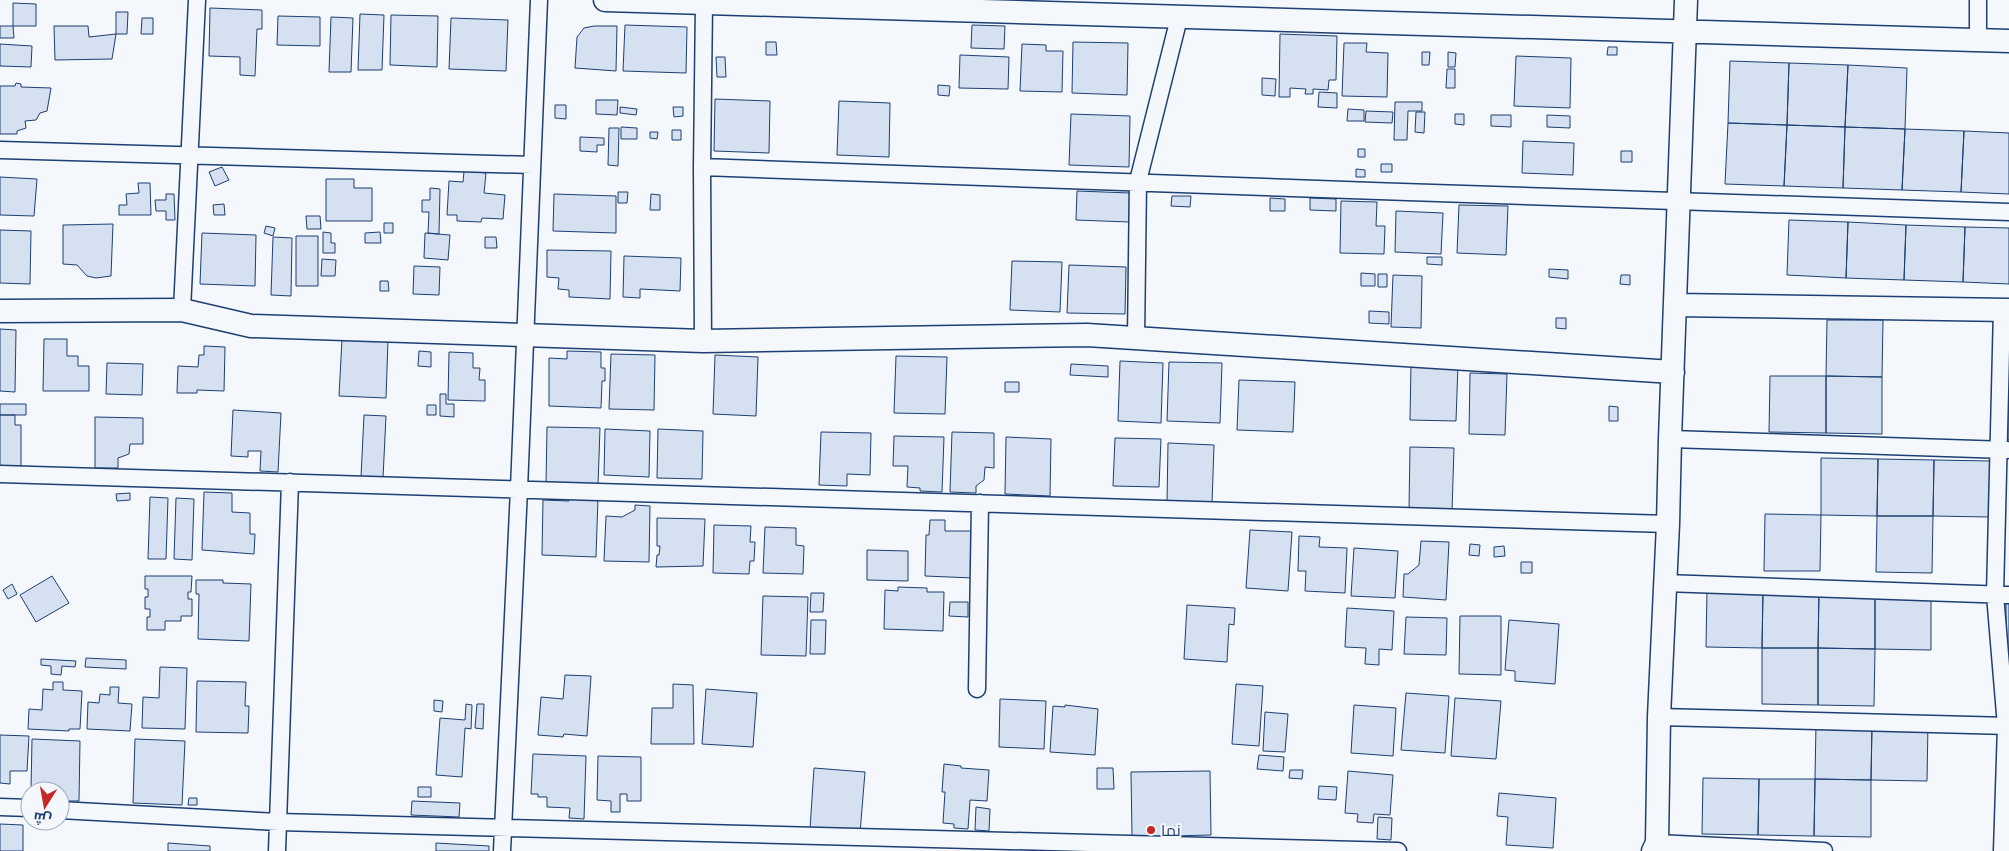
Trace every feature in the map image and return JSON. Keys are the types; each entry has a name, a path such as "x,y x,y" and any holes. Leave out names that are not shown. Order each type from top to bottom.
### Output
{"street":[{"path":"182,310 197,0"},
{"path":"502,851 539,0"},
{"path":"605,0 975,6 1179,18 2009,42"},
{"path":"1686,0 1655,847 1824,851"},
{"path":"1978,0 1978,41"},
{"path":"703,341 702,167 704,3"},
{"path":"1136,339 1138,181 1179,18"},
{"path":"0,150 532,165"},
{"path":"702,167 1138,181 1679,203 2009,212"},
{"path":"1675,305 2005,310 2002,595 2008,726 2002,851"},
{"path":"0,311 182,310 251,326 703,341 1086,335 1673,372"},
{"path":"1670,439 2004,450"},
{"path":"0,474 1668,524"},
{"path":"277,851 290,482"},
{"path":"977,689 980,503"},
{"path":"1664,583 2002,595"},
{"path":"1659,717 2008,726"},
{"path":"0,807 20,808"},
{"path":"70,811 278,822 1398,851"}],"building":[{"path":"13,3 36,4 36,26 13,26"},
{"path":"210,8 262,10 262,29 257,29 255,76 240,75 240,57 209,56"},
{"path":"116,12 128,12 127,34 116,34"},
{"path":"360,14 384,15 382,70 358,70"},
{"path":"391,15 438,16 437,67 390,65"},
{"path":"278,16 320,17 320,46 277,45"},
{"path":"331,17 353,18 351,72 329,72"},
{"path":"142,18 153,18 153,34 141,34"},
{"path":"451,18 508,20 506,71 449,69"},
{"path":"625,25 687,27 686,73 623,71"},
{"path":"972,25 1005,26 1004,49 971,48"},
{"path":"0,26 13,26 14,38 0,38"},
{"path":"54,26 88,26 89,37 116,34 112,59 55,60"},
{"path":"617,26 616,71 575,68 577,37 584,28"},
{"path":"1280,34 1337,36 1336,80 1329,80 1328,90 1313,89 1313,94 1305,94 1306,89 1290,88 1290,97 1279,97"},
{"path":"766,42 776,42 777,55 766,55"},
{"path":"1073,42 1128,43 1127,95 1072,93"},
{"path":"1344,43 1367,43 1366,52 1388,53 1387,97 1342,96"},
{"path":"0,44 32,46 31,67 0,66"},
{"path":"1022,44 1046,45 1046,51 1063,51 1062,92 1020,91"},
{"path":"1608,47 1617,47 1617,55 1607,55"},
{"path":"1422,52 1430,52 1429,65 1422,65"},
{"path":"1448,52 1456,53 1455,67 1448,67"},
{"path":"960,55 1009,57 1008,89 959,88"},
{"path":"1516,56 1571,58 1570,108 1514,106"},
{"path":"716,57 725,57 726,77 717,77"},
{"path":"1730,61 1789,63 1787,125 1728,123"},
{"path":"1789,63 1848,65 1845,127 1787,125"},
{"path":"1848,65 1907,68 1905,129 1845,127"},
{"path":"1447,69 1455,69 1455,88 1446,88"},
{"path":"1262,78 1276,79 1275,96 1262,95"},
{"path":"16,83 21,84 21,87 51,88 47,111 40,113 36,120 25,121 26,128 17,131 17,134 0,134 0,86 15,86"},
{"path":"938,85 950,86 949,96 938,95"},
{"path":"1319,92 1337,93 1337,108 1318,107"},
{"path":"715,99 770,101 769,153 714,151"},
{"path":"596,100 618,100 617,115 596,114"},
{"path":"839,101 890,103 889,157 837,155"},
{"path":"1395,102 1422,102 1422,111 1408,111 1407,140 1394,140"},
{"path":"555,105 566,105 566,119 555,118"},
{"path":"620,107 637,109 636,115 620,113"},
{"path":"673,107 683,107 683,116 674,117"},
{"path":"1348,109 1364,110 1364,121 1347,121"},
{"path":"1366,111 1393,112 1392,123 1365,122"},
{"path":"1416,112 1425,112 1424,133 1415,132"},
{"path":"1071,114 1130,116 1129,167 1069,165"},
{"path":"1455,114 1464,114 1464,125 1455,124"},
{"path":"1491,115 1511,115 1511,127 1491,126"},
{"path":"1547,115 1570,116 1570,128 1547,127"},
{"path":"1728,123 1787,125 1784,186 1725,184"},
{"path":"1787,125 1845,127 1843,188 1784,186"},
{"path":"621,127 637,128 637,139 621,139"},
{"path":"1845,127 1905,129 1902,190 1843,188"},
{"path":"609,128 619,128 618,166 608,165"},
{"path":"1905,129 1964,131 1961,192 1902,190"},
{"path":"672,130 681,130 681,140 672,140"},
{"path":"1964,131 2009,133 2009,194 1961,192"},
{"path":"650,132 658,132 657,139 650,138"},
{"path":"580,137 604,138 604,145 597,145 597,152 580,151"},
{"path":"1523,141 1574,143 1573,175 1522,173"},
{"path":"1358,149 1365,149 1365,157 1358,157"},
{"path":"1621,151 1632,151 1632,162 1621,162"},
{"path":"1381,164 1392,164 1392,172 1381,172"},
{"path":"222,167 229,180 215,186 209,172"},
{"path":"1356,169 1365,170 1365,177 1356,177"},
{"path":"464,171 486,173 484,193 505,195 503,219 482,218 481,222 457,221 457,215 447,215 449,181 463,182"},
{"path":"0,177 37,179 34,216 0,215"},
{"path":"326,179 354,179 354,188 372,188 372,221 326,221"},
{"path":"138,183 150,183 151,215 119,215 119,205 127,205 126,194 139,193"},
{"path":"430,188 440,189 439,234 428,233 429,212 422,212 422,200 430,200"},
{"path":"1077,191 1130,193 1129,222 1076,220"},
{"path":"618,192 628,192 627,203 618,203"},
{"path":"166,194 174,194 175,220 166,220 166,211 156,211 155,200 166,200"},
{"path":"554,194 616,196 616,233 553,231"},
{"path":"651,194 660,195 660,210 650,210"},
{"path":"1172,196 1191,196 1190,207 1171,206"},
{"path":"1270,198 1285,199 1285,211 1270,211"},
{"path":"1310,198 1336,199 1336,211 1310,210"},
{"path":"1341,201 1377,202 1376,226 1385,226 1384,254 1340,253"},
{"path":"224,204 225,215 214,215 213,205"},
{"path":"1459,205 1508,206 1506,255 1457,253"},
{"path":"1396,211 1443,213 1441,254 1395,252"},
{"path":"306,216 320,216 321,229 307,229"},
{"path":"1789,220 1848,222 1846,278 1787,275"},
{"path":"1848,222 1906,225 1904,280 1846,278"},
{"path":"384,223 393,223 393,233 384,233"},
{"path":"113,224 111,276 96,278 87,276 77,265 63,264 63,225"},
{"path":"1906,225 1965,227 1963,282 1904,280"},
{"path":"266,226 275,228 273,236 264,233"},
{"path":"1965,227 2009,228 2009,284 1963,282"},
{"path":"0,230 31,231 30,284 0,283"},
{"path":"323,232 331,233 331,243 335,243 335,253 323,253"},
{"path":"380,232 381,243 365,243 365,233"},
{"path":"202,233 256,235 255,286 200,284"},
{"path":"425,233 450,235 448,260 424,258"},
{"path":"296,236 318,236 318,286 296,286"},
{"path":"273,237 292,238 291,296 271,295"},
{"path":"485,237 496,237 497,248 485,248"},
{"path":"547,250 611,251 610,299 569,297 569,290 558,289 559,278 547,277"},
{"path":"624,256 681,258 680,291 640,289 640,298 623,297"},
{"path":"1427,257 1442,257 1442,265 1427,264"},
{"path":"322,259 336,260 335,276 321,276"},
{"path":"1012,261 1062,262 1060,312 1010,310"},
{"path":"1069,265 1126,267 1125,314 1067,313"},
{"path":"414,266 440,267 439,295 413,294"},
{"path":"1549,269 1568,270 1568,279 1549,277"},
{"path":"1361,273 1375,274 1375,286 1361,286"},
{"path":"1378,274 1387,274 1387,287 1378,287"},
{"path":"1393,275 1422,276 1421,328 1391,327"},
{"path":"1621,275 1630,275 1630,285 1620,284"},
{"path":"380,281 388,281 389,291 380,291"},
{"path":"1369,311 1389,312 1389,324 1369,323"},
{"path":"1556,318 1566,318 1566,329 1556,328"},
{"path":"1827,320 1883,320 1882,377 1826,376"},
{"path":"0,329 16,330 15,392 0,391"},
{"path":"44,339 67,339 67,356 78,356 78,366 89,366 89,391 43,391"},
{"path":"342,339 388,341 386,398 339,396"},
{"path":"204,346 225,347 224,391 197,390 197,393 177,393 178,366 198,367 199,355 204,355"},
{"path":"419,351 431,352 431,367 418,366"},
{"path":"567,351 601,352 601,368 605,368 605,381 602,381 601,408 549,406 549,358 567,359"},
{"path":"449,352 473,353 473,368 480,368 479,380 485,380 485,401 448,400"},
{"path":"611,354 655,355 654,410 609,409"},
{"path":"715,355 758,357 756,416 713,414"},
{"path":"896,356 947,357 945,414 894,413"},
{"path":"1120,361 1163,363 1161,423 1118,421"},
{"path":"1169,362 1222,363 1220,423 1167,421"},
{"path":"107,363 143,364 142,395 106,394"},
{"path":"1411,363 1458,364 1456,421 1410,420"},
{"path":"1071,364 1108,366 1108,377 1070,375"},
{"path":"1470,373 1507,374 1505,435 1469,434"},
{"path":"1770,376 1826,376 1826,433 1769,432"},
{"path":"1826,376 1882,377 1882,434 1826,433"},
{"path":"1239,380 1295,382 1293,432 1237,430"},
{"path":"1005,382 1019,382 1019,392 1005,392"},
{"path":"2007,384 2009,384 2009,440 2006,440"},
{"path":"440,394 446,394 446,404 454,404 454,417 440,416"},
{"path":"0,404 26,404 26,415 0,415"},
{"path":"427,405 436,405 436,415 427,415"},
{"path":"1609,406 1618,407 1618,421 1609,421"},
{"path":"233,410 281,413 278,472 260,471 261,451 248,451 248,457 231,456"},
{"path":"0,415 15,415 15,425 21,425 21,475 0,468"},
{"path":"364,415 386,416 383,478 361,477"},
{"path":"95,417 143,418 143,444 130,444 129,454 118,458 118,468 95,468"},
{"path":"547,427 600,428 598,485 546,484"},
{"path":"605,429 650,431 649,477 604,475"},
{"path":"658,429 703,431 702,479 657,478"},
{"path":"821,432 871,433 870,475 847,474 847,486 819,485"},
{"path":"952,432 994,433 994,468 985,467 984,480 976,486 976,493 950,492"},
{"path":"894,436 944,437 942,492 920,491 920,488 907,487 908,466 893,466"},
{"path":"1006,437 1051,439 1050,496 1005,494"},
{"path":"1115,438 1161,439 1159,487 1113,486"},
{"path":"1168,443 1214,445 1212,504 1167,503"},
{"path":"1410,447 1454,448 1452,511 1409,509"},
{"path":"1821,458 1878,459 1877,516 1821,515"},
{"path":"1878,459 1934,460 1933,516 1877,516"},
{"path":"1934,460 1990,461 1989,517 1933,516"},
{"path":"204,492 232,493 232,512 250,513 250,534 255,534 254,554 202,550"},
{"path":"130,493 130,500 117,501 116,494"},
{"path":"150,497 168,498 166,559 148,559"},
{"path":"570,497 598,498 596,557 542,555 543,500 569,501"},
{"path":"176,498 194,499 192,560 174,559"},
{"path":"635,505 650,506 649,562 604,561 606,516 622,517 635,510"},
{"path":"1765,514 1821,515 1820,571 1764,571"},
{"path":"1877,516 1933,516 1932,573 1876,572"},
{"path":"657,518 705,519 703,566 656,567 660,546 657,546"},
{"path":"930,520 945,520 945,531 974,531 973,578 925,576 926,535 929,535"},
{"path":"714,525 751,526 750,542 755,542 754,561 750,561 749,574 713,573"},
{"path":"765,527 796,528 796,545 804,546 803,574 763,573"},
{"path":"1250,530 1292,532 1288,591 1246,588"},
{"path":"1299,536 1320,537 1319,547 1347,548 1345,593 1305,591 1306,571 1298,571"},
{"path":"1421,541 1449,542 1446,600 1403,597 1404,574 1408,574 1419,565"},
{"path":"1470,544 1480,545 1479,556 1469,555"},
{"path":"1504,546 1505,556 1494,557 1494,547"},
{"path":"1354,548 1398,551 1395,598 1351,596"},
{"path":"867,550 908,551 908,581 867,580"},
{"path":"1521,562 1532,562 1532,573 1521,573"},
{"path":"52,576 69,603 36,622 20,595"},
{"path":"145,576 192,576 191,592 188,592 188,599 192,599 192,616 181,616 181,621 165,621 165,630 147,630 147,617 150,617 150,609 145,609 145,597 148,597 148,589 145,589"},
{"path":"196,580 223,580 223,583 251,584 249,641 198,639 199,594 196,594"},
{"path":"12,584 17,594 8,599 3,590"},
{"path":"898,587 927,588 927,592 944,592 943,631 884,629 885,590 898,591"},
{"path":"1707,590 1763,591 1762,648 1706,647"},
{"path":"1763,591 1819,592 1818,648 1762,648"},
{"path":"1819,592 1875,593 1875,649 1818,648"},
{"path":"811,593 824,593 823,612 810,612"},
{"path":"1875,593 1931,593 1931,650 1875,649"},
{"path":"763,596 808,597 806,656 761,655"},
{"path":"2006,597 2009,597 2009,653 2006,653"},
{"path":"950,602 968,602 968,617 949,616"},
{"path":"1187,605 1235,608 1234,625 1229,624 1227,662 1184,659"},
{"path":"1347,608 1394,611 1392,650 1379,649 1379,665 1365,664 1366,648 1345,647"},
{"path":"1460,616 1501,616 1501,675 1459,674"},
{"path":"1406,617 1447,618 1446,655 1404,654"},
{"path":"811,620 826,620 825,654 810,654"},
{"path":"1509,620 1559,624 1555,684 1515,681 1515,671 1505,670"},
{"path":"1762,648 1818,648 1818,705 1762,704"},
{"path":"1818,648 1875,649 1874,706 1818,705"},
{"path":"86,658 126,660 126,669 85,667"},
{"path":"41,659 76,661 75,667 62,666 61,675 51,674 51,666 41,665"},
{"path":"160,667 187,668 185,729 142,728 143,697 159,698"},
{"path":"565,675 591,676 587,736 564,734 563,737 538,735 541,697 563,699"},
{"path":"197,681 246,682 245,706 249,706 248,733 196,732"},
{"path":"53,682 63,682 63,690 82,691 80,729 69,729 69,731 28,729 29,709 42,710 43,689 53,690"},
{"path":"673,684 693,685 694,744 651,744 652,708 673,708"},
{"path":"1236,684 1263,686 1259,746 1232,744"},
{"path":"110,687 119,687 118,703 132,704 130,731 87,729 88,702 99,703 100,694 110,695"},
{"path":"706,689 757,693 753,747 702,744"},
{"path":"1406,693 1449,696 1445,753 1401,750"},
{"path":"1455,698 1501,701 1496,759 1451,756"},
{"path":"1000,699 1046,701 1044,749 999,747"},
{"path":"434,700 443,701 442,712 434,711"},
{"path":"466,704 472,705 471,729 465,728 462,777 436,775 440,718 465,720"},
{"path":"477,704 484,704 483,729 475,728"},
{"path":"1065,705 1098,709 1095,755 1050,752 1053,706 1065,707"},
{"path":"1354,705 1396,708 1393,756 1351,753"},
{"path":"1265,712 1288,714 1285,752 1263,751"},
{"path":"1816,723 1872,724 1871,780 1815,779"},
{"path":"1872,724 1928,724 1927,781 1871,780"},
{"path":"0,735 29,736 27,771 10,771 10,784 0,783"},
{"path":"32,739 80,741 79,801 70,801 70,781 31,781"},
{"path":"135,739 185,741 182,805 133,803"},
{"path":"533,754 586,756 584,819 569,818 570,808 547,807 547,797 538,797 538,794 531,794"},
{"path":"1259,755 1284,757 1283,771 1257,769"},
{"path":"598,756 641,757 641,801 627,801 627,794 620,794 620,812 611,812 611,801 597,800"},
{"path":"944,764 961,766 961,768 989,770 987,801 970,800 968,829 954,828 954,824 943,823 945,792 942,792"},
{"path":"814,768 865,772 860,833 810,829"},
{"path":"1097,768 1113,768 1114,789 1097,789"},
{"path":"1290,770 1303,770 1302,779 1289,778"},
{"path":"1210,771 1211,835 1132,837 1131,772"},
{"path":"1348,771 1393,775 1390,815 1374,814 1373,823 1357,822 1358,814 1345,813"},
{"path":"1703,778 1759,779 1758,835 1702,834"},
{"path":"1759,779 1815,779 1814,836 1758,835"},
{"path":"1815,779 1871,780 1871,837 1814,836"},
{"path":"1319,786 1337,787 1336,800 1318,799"},
{"path":"418,787 431,787 431,797 418,797"},
{"path":"1499,793 1556,798 1553,848 1506,845 1508,817 1497,816"},
{"path":"189,798 197,798 197,805 188,805"},
{"path":"412,801 460,803 459,817 411,815"},
{"path":"976,807 990,809 989,831 975,830"},
{"path":"1378,817 1392,818 1391,840 1377,839"},
{"path":"0,824 20,825 20,831 23,831 23,851 0,851"},
{"path":"168,843 210,846 210,851 168,851"},
{"path":"436,843 489,846 489,851 436,851"}],"place":[{"name":"نما","path":"1151,830"}]}
